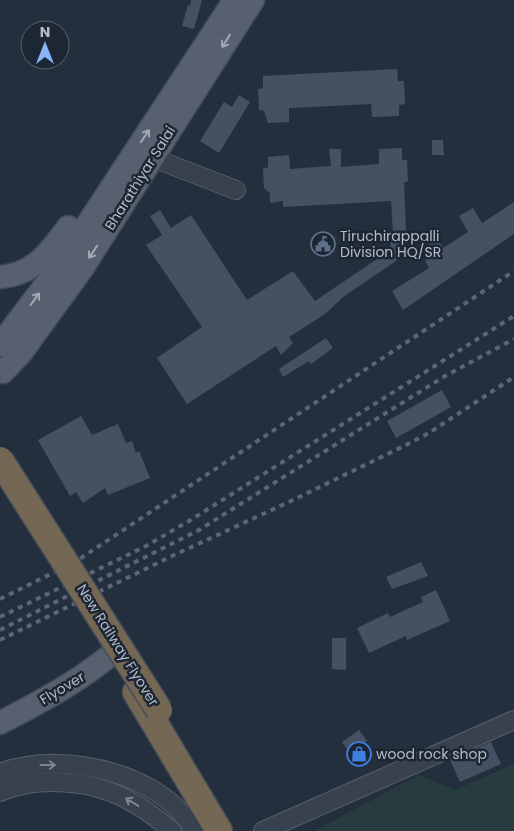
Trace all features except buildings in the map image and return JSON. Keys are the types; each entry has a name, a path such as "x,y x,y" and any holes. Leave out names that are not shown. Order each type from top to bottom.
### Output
{"highway":[{"name":"New Railway Flyover","path":"0,460 112,646 121,668 219,831"},
{"name":"New Railway Flyover","path":"0,478 112,646 159,710 232,831"}],"main road":[{"name":"Bharathiyar Salai","path":"0,369 3,372 7,342 82,269 142,157 235,0"},
{"name":"Bharathiyar Salai","path":"142,157 253,0"},
{"path":"0,277 23,272 45,258 111,167 142,157"},
{"name":"Flyover","path":"0,711 65,678 112,646"},
{"name":"Flyover","path":"0,723 70,684 112,646"}],"street":[{"path":"142,157 236,190"},
{"path":"263,831 514,720"},
{"path":"0,773 37,765 75,765 109,770 143,784 166,798 197,831"},
{"path":"0,792 11,787 40,782 70,782 126,798 172,831"}],"green space":[{"path":"514,764 514,831 314,831 419,775 455,790"}],"railway":[{"path":"0,599 75,562 514,271"},
{"path":"0,617 146,546 189,521 514,316"},
{"path":"0,630 199,530 445,376 514,339"},
{"path":"0,640 402,447 429,433 514,377"}],"place":[{"name":"Tiruchirappalli Division HQ/SR","path":"323,244"},
{"name":"wood rock shop","path":"359,754"}]}
